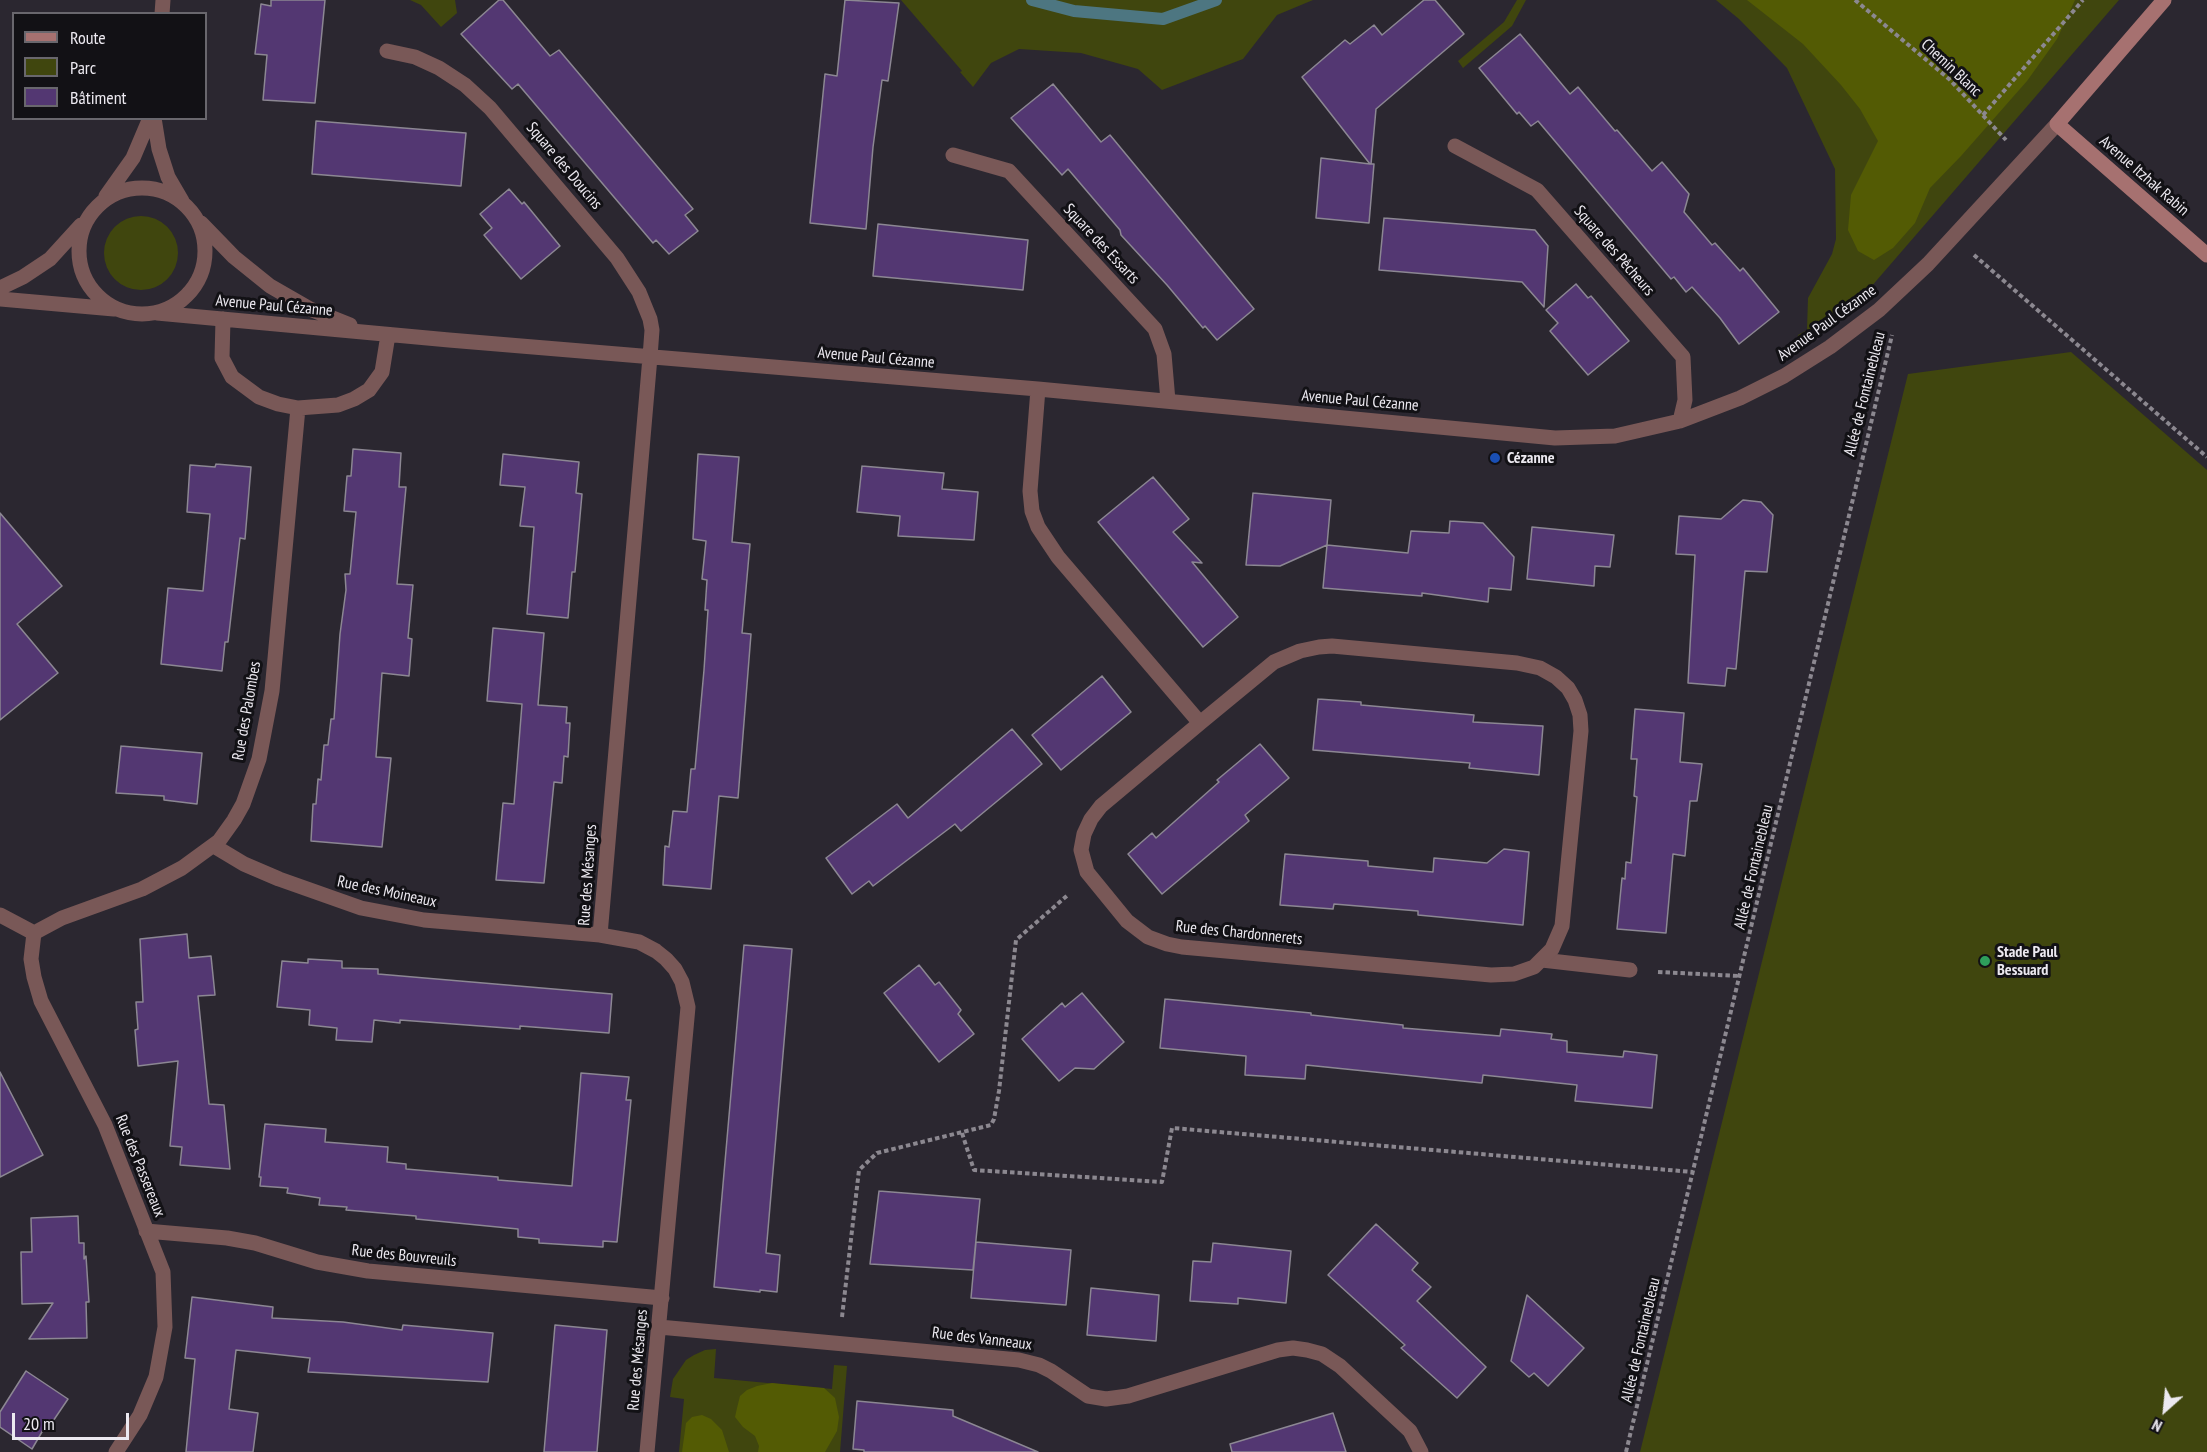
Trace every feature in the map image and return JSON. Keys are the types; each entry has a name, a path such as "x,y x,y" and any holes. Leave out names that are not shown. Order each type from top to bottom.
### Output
{"main road":[{"name":"Avenue Paul Cézanne","path":"2057,124 2164,0"},
{"name":"Avenue Itzhak Rabin","path":"2057,124 2207,255"}],"street":[{"name":"Square des Doucins","path":"387,51 415,57 452,76 476,94 511,132 604,242 628,274 646,306 650,319 652,330 650,357"},
{"path":"116,309 98,297 85,280 79,260 79,239 87,219 133,159 151,120"},
{"path":"0,299 116,309 136,314 157,313 176,305 192,291 201,273 205,252 204,242 198,222 168,177 152,120"},
{"name":"Avenue Paul Cézanne","path":"157,313 388,335 1038,389 1561,438 1615,436 1680,421 1740,398 1784,376 1830,347 1904,288 2025,161 2057,124"},
{"name":"Square des Pêcheurs","path":"1455,146 1536,190 1683,357 1685,400 1680,421"},
{"name":"Square des Essarts","path":"953,155 1009,171 1155,329 1164,354 1168,401"},
{"path":"0,288 23,277 50,259 96,207 118,192 138,188 159,190 189,209"},
{"name":"Avenue Paul Cézanne","path":"189,209 229,253 279,292 331,318 388,335"},
{"path":"223,319 222,358 232,377 259,397 298,408 338,405 369,390 382,372 388,335"},
{"name":"Rue des Mésanges","path":"647,1452 687,1028 687,998 675,969 656,951 628,939 600,935 650,357"},
{"path":"1038,389 1030,491 1032,511 1038,526 1055,554 1200,723"},
{"name":"Rue des Palombes","path":"34,933 74,912 155,883 182,868 214,846 230,828 243,804 265,733 274,679 298,408"},
{"name":"Rue des Chardonnerets","path":"1332,646 1517,663 1540,668 1556,677 1571,692 1575,700 1580,715 1581,730 1562,926 1555,944 1534,967 1518,973 1498,976 1182,947 1159,941 1137,930 1090,876 1083,862 1081,850 1084,834 1101,806 1200,723 1274,662 1300,651 1319,647 1332,646"},
{"name":"Rue des Moineaux","path":"214,846 244,864 279,879 367,909 431,921 600,935"},
{"path":"0,915 34,933"},
{"name":"Rue des Passereaux","path":"34,933 32,966 41,1001 105,1125 163,1272 164,1340 158,1370 147,1400 116,1452"},
{"path":"1542,960 1630,970"},
{"name":"Rue des Bouvreuils","path":"146,1231 227,1238 255,1243 317,1262 356,1269 662,1298"},
{"name":"Rue des Vanneaux","path":"659,1327 1026,1361 1051,1371 1088,1396 1106,1399 1128,1396 1278,1350 1293,1348 1311,1351 1331,1359 1340,1366 1410,1431 1420,1452"}],"path":[{"name":"Chemin Blanc","path":"1855,0 1948,79 2025,161"},
{"path":"1983,115 2082,0"},
{"path":"1954,237 2207,457"},
{"name":"Allée de Fontainebleau","path":"1626,1452 1904,288"},
{"path":"839,1342 859,1170 877,1153 991,1125 994,1119 1016,940 1090,876"},
{"path":"1630,970 1740,976"},
{"path":"962,1133 974,1170 1162,1182 1172,1128 1693,1172"}],"green space":[{"path":"410,0 455,0 457,13 441,27 421,5"},
{"path":"901,0 1313,0 1277,15 1243,59 1162,90 1138,69 1081,53 1019,49 991,63 973,87"},
{"path":"1517,0 1526,0 1512,26 1463,68 1458,61 1504,22"},
{"path":"1716,0 2119,0 1864,295 1835,320 1797,347 1798,335 1807,330 1808,298 1832,254 1836,239 1835,169 1787,68 1739,19"},
{"path":"1747,0 2075,0 2057,39 2027,81 1930,188 1915,223 1893,248 1874,260 1858,251 1848,230 1851,195 1878,141 1860,109 1803,44"},
{"path":"141,216 162,222 172,232 178,253 172,274 162,284 141,290 120,284 110,274 104,253 110,232 120,222"},
{"name":"Stade Paul Bessuard","path":"2071,352 2207,470 2207,1452 1640,1452 1908,374"},
{"path":"716,1349 714,1378 832,1389 834,1365 847,1366 840,1452 679,1452 684,1399 670,1397 673,1379 686,1360 705,1350"},
{"path":"772,1383 824,1388 835,1398 839,1417 837,1431 825,1452 758,1452 759,1446 755,1436 735,1417 740,1396 747,1390"},
{"path":"702,1415 711,1419 722,1430 729,1452 682,1452 686,1423 692,1417"}],"building":[{"path":"271,0 325,0 315,103 263,100 267,55 255,54 261,4 271,6"},
{"path":"499,0 503,0 550,56 559,50 693,209 685,215 698,231 669,254 656,240 653,243 518,84 512,89 461,34"},
{"path":"845,0 899,3 888,81 882,80 866,229 810,223 825,74 837,76"},
{"path":"1424,0 1435,0 1464,34 1376,109 1369,223 1316,218 1321,158 1370,164 1302,77 1345,40 1350,44 1374,25 1382,35"},
{"path":"1520,34 1570,94 1578,87 1652,171 1662,162 1689,194 1684,212 1712,245 1715,243 1740,271 1743,268 1779,312 1739,344 1720,318 1692,287 1686,292 1674,277 1671,279 1538,121 1531,126 1519,112 1517,114 1479,68"},
{"path":"1053,84 1101,142 1110,135 1254,309 1217,340 1205,326 1203,328 1121,235 1120,230 1068,169 1062,175 1011,118"},
{"path":"316,121 466,133 461,186 312,174"},
{"path":"509,189 522,204 524,202 560,246 521,279 484,235 492,228 480,214"},
{"path":"1384,218 1535,230 1548,246 1544,307 1522,282 1379,270"},
{"path":"878,224 1028,240 1023,290 873,276"},
{"path":"1576,284 1588,298 1591,296 1629,341 1588,375 1550,331 1558,323 1546,310"},
{"path":"353,449 401,453 399,487 406,487 397,584 413,585 408,638 412,639 409,676 382,673 376,757 391,758 382,847 311,841 313,804 316,804 318,779 321,780 324,745 328,745 331,719 334,719 340,634 346,590 345,574 350,574 356,512 344,511 347,476 351,476"},
{"path":"503,454 579,462 576,493 582,494 568,618 527,614 534,527 520,526 525,487 500,485"},
{"path":"698,454 739,457 732,542 750,544 742,633 751,634 738,798 719,796 711,889 663,885 665,846 669,847 673,811 687,812 691,769 695,769 704,670 708,610 705,610 707,580 702,579 706,541 693,539"},
{"path":"216,464 251,467 245,539 240,538 228,642 225,642 222,671 161,664 168,588 203,591 210,514 187,512 190,465 215,467"},
{"path":"862,466 944,473 942,489 978,492 974,540 898,536 900,516 857,512"},
{"path":"1153,477 1189,519 1173,532 1202,563 1192,562 1238,617 1203,647 1098,522"},
{"path":"1253,493 1331,500 1327,545 1280,566 1246,565"},
{"path":"1743,500 1761,502 1773,515 1767,572 1745,571 1736,669 1727,668 1725,686 1688,683 1695,555 1676,554 1679,516 1721,519"},
{"path":"0,513 62,586 17,624 58,673 0,720"},
{"path":"1450,521 1483,523 1514,557 1511,590 1489,588 1488,602 1422,593 1422,596 1323,588 1327,545 1408,553 1411,531 1449,533"},
{"path":"1532,527 1614,535 1610,567 1595,566 1594,586 1527,579"},
{"path":"493,628 544,633 538,705 567,707 566,723 570,723 568,757 564,756 562,783 554,782 544,883 496,880 503,803 514,804 522,704 487,701"},
{"path":"1102,676 1131,712 1061,770 1032,735"},
{"path":"1318,699 1474,715 1473,722 1543,726 1539,775 1469,768 1470,763 1313,750"},
{"path":"1635,709 1684,713 1680,762 1702,764 1697,801 1690,801 1685,856 1673,854 1666,933 1617,929 1622,878 1625,879 1626,862 1631,863 1637,797 1634,796 1637,759 1631,759"},
{"path":"1012,729 1042,764 961,831 955,824 873,886 869,881 852,894 826,858 897,804 908,818"},
{"path":"1260,744 1289,778 1245,815 1249,821 1162,894 1128,854 1152,833 1156,838 1219,782 1217,780"},
{"path":"121,746 202,753 197,804 164,800 164,796 116,793"},
{"path":"1504,849 1529,852 1523,925 1418,915 1418,911 1334,904 1333,909 1280,905 1285,854 1368,861 1368,866 1433,872 1434,858 1487,863"},
{"path":"187,934 189,958 211,956 215,995 198,996 209,1104 224,1105 230,1169 180,1165 182,1147 170,1146 178,1061 138,1066 135,1030 138,1029 136,1002 143,1002 140,939"},
{"path":"744,945 792,949 766,1253 780,1255 777,1292 714,1287"},
{"path":"308,959 342,961 342,968 378,969 378,974 612,994 609,1033 520,1026 520,1029 374,1020 372,1042 336,1040 337,1028 309,1025 310,1010 277,1007 282,961 308,963"},
{"path":"919,965 935,985 939,982 961,1010 958,1014 974,1034 939,1062 884,993"},
{"path":"1082,993 1124,1042 1094,1069 1075,1068 1059,1081 1022,1039 1062,1003 1065,1007"},
{"path":"1165,999 1311,1013 1311,1015 1403,1025 1403,1028 1500,1036 1501,1029 1552,1034 1551,1039 1567,1041 1567,1052 1623,1057 1624,1051 1657,1055 1652,1108 1575,1101 1577,1085 1483,1075 1482,1083 1306,1065 1305,1079 1245,1075 1246,1056 1160,1048"},
{"path":"0,1072 43,1155 0,1177"},
{"path":"581,1073 629,1077 626,1100 631,1100 617,1242 603,1241 603,1247 539,1243 539,1239 518,1237 518,1229 346,1210 347,1207 319,1205 320,1198 287,1193 288,1188 260,1186 265,1124 326,1129 325,1142 388,1147 387,1162 406,1164 406,1169 572,1186"},
{"path":"879,1191 980,1199 973,1270 870,1264"},
{"path":"78,1216 79,1243 84,1243 84,1259 86,1256 89,1302 86,1302 87,1338 29,1339 53,1303 22,1304 21,1252 32,1252 31,1218"},
{"path":"1376,1224 1418,1263 1412,1270 1431,1287 1417,1301 1486,1367 1457,1398 1401,1348 1405,1345 1328,1275"},
{"path":"976,1242 1071,1250 1066,1305 971,1298"},
{"path":"1213,1243 1291,1251 1286,1303 1238,1298 1238,1304 1190,1301 1193,1261 1211,1262"},
{"path":"1091,1288 1159,1295 1156,1341 1087,1335"},
{"path":"1527,1295 1584,1348 1548,1386 1534,1373 1529,1377 1511,1361"},
{"path":"192,1297 273,1307 272,1318 343,1322 402,1330 403,1325 493,1333 488,1382 308,1372 310,1358 236,1350 229,1409 258,1413 253,1452 186,1452 195,1359 185,1358"},
{"path":"555,1325 607,1330 597,1452 544,1452"},
{"path":"26,1371 68,1399 49,1427 46,1425 32,1449 0,1427 0,1412"},
{"path":"857,1401 953,1410 953,1416 1038,1452 864,1452 864,1450 853,1449"},
{"path":"1333,1413 1346,1452 1232,1452 1230,1444"}],"waterway":[{"path":"1032,0 1074,11 1163,19 1216,0"}],"place":[{"name":"Cézanne","path":"1495,458"},
{"name":"Stade Paul Bessuard","path":"1985,961"}]}
